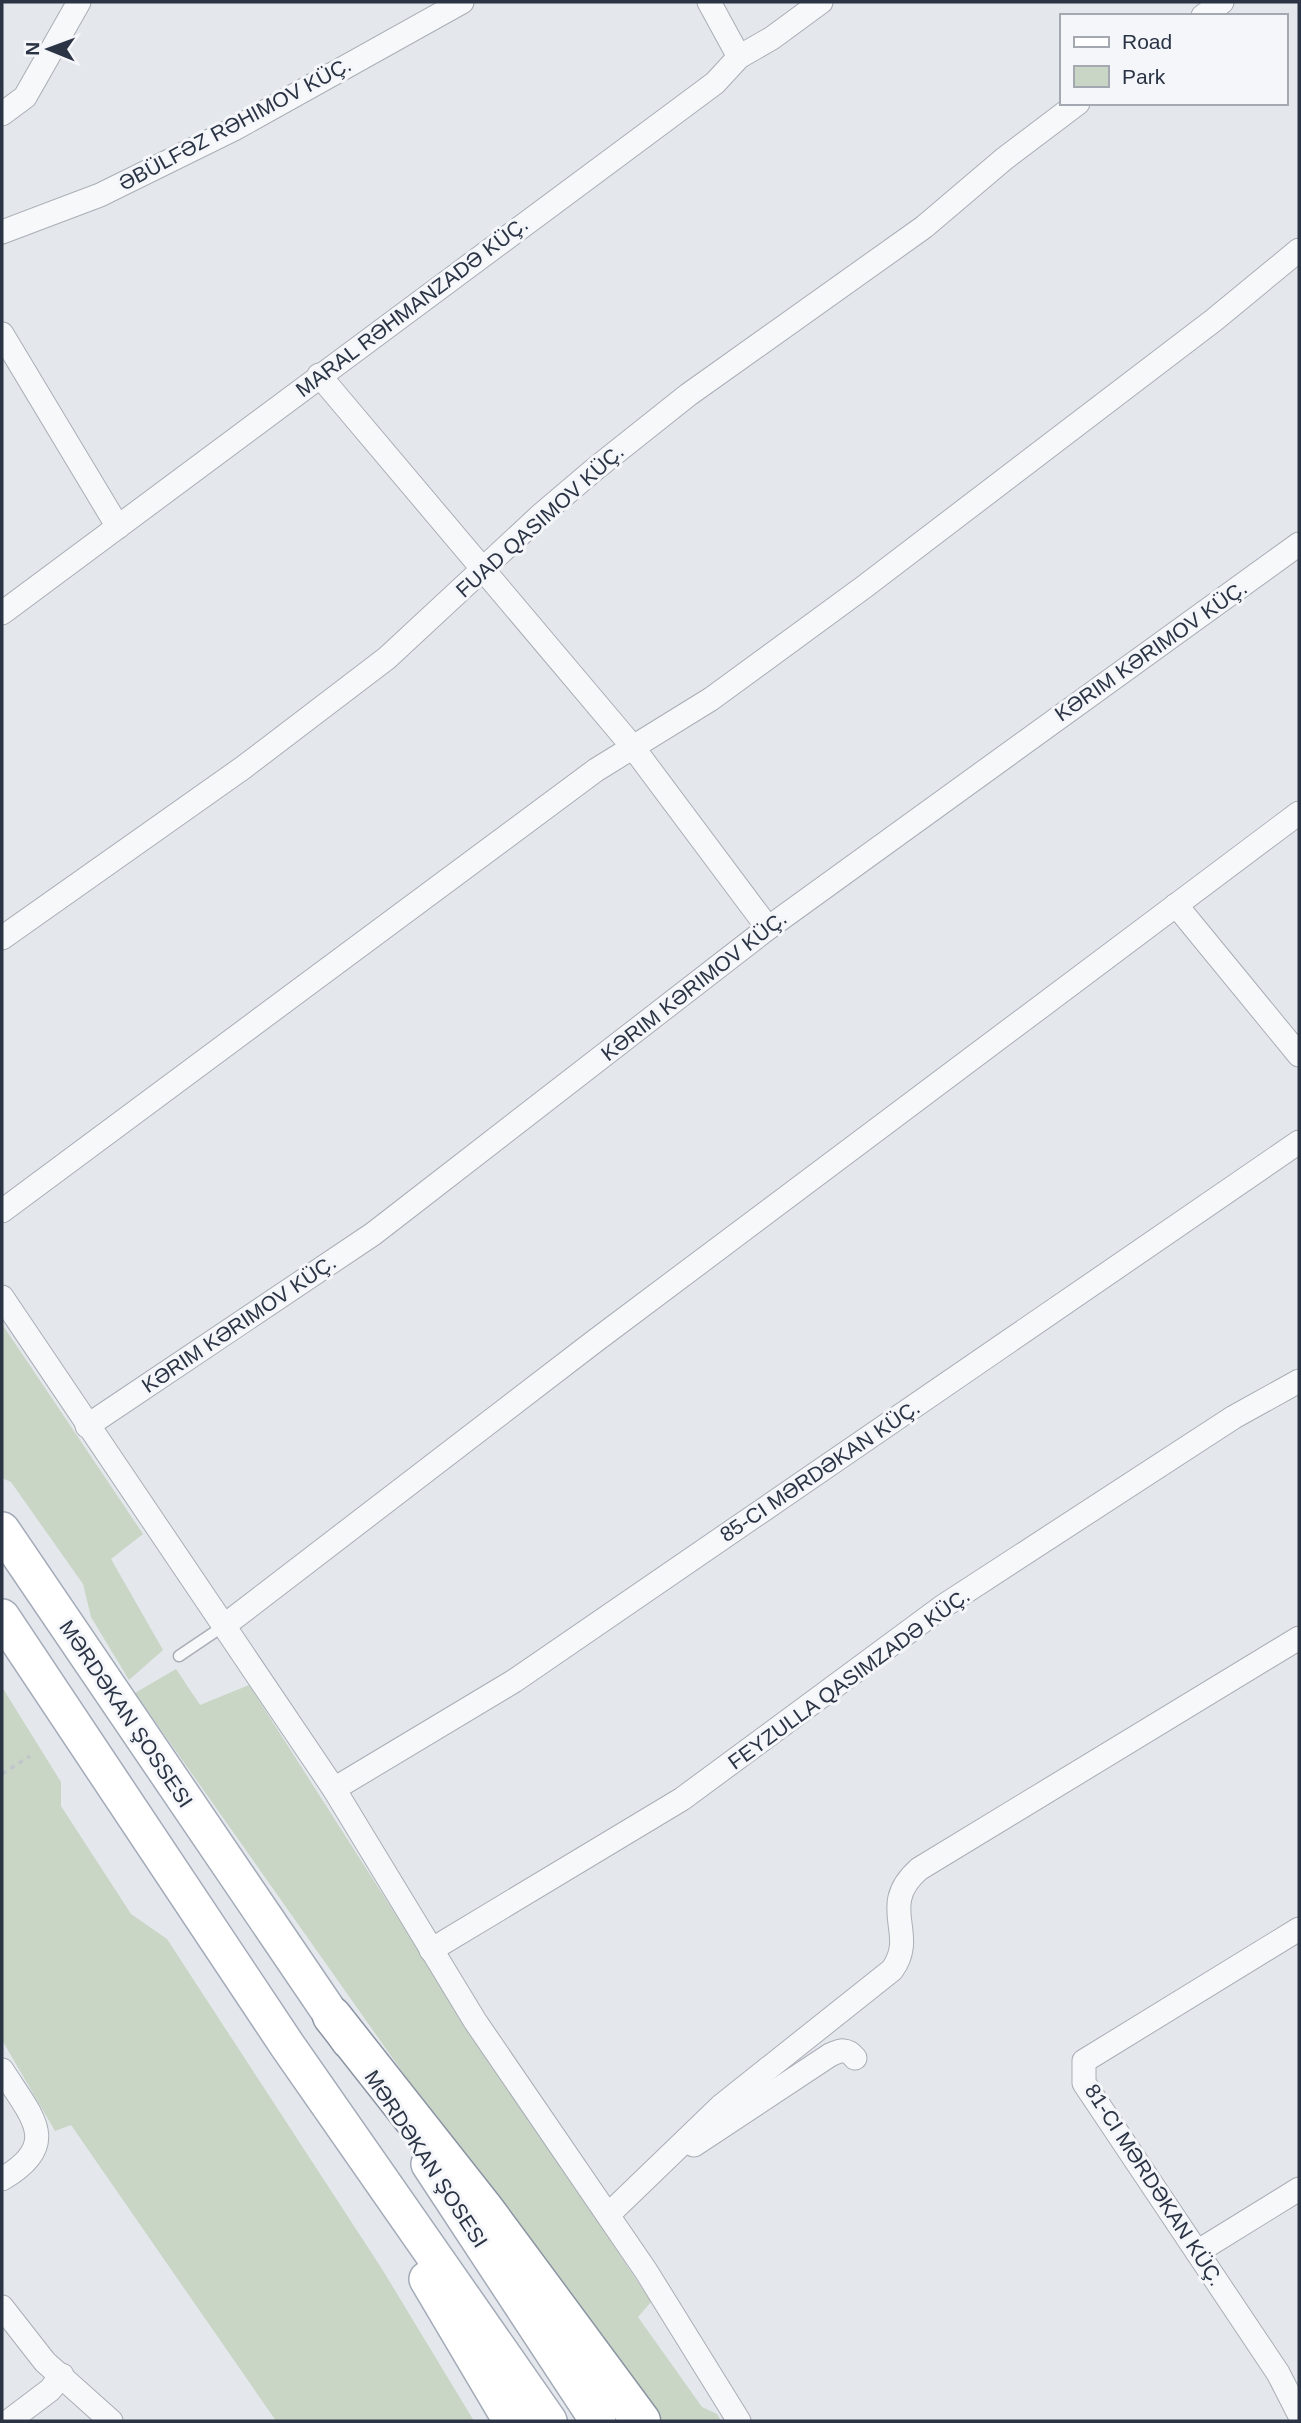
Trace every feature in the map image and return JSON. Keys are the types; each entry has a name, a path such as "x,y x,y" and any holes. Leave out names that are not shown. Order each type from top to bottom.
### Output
{"highway":[{"path":"332,2016 485,2210 641,2421"}],"main road":[{"name":"MƏRDƏKAN ŞOSSESI","path":"2,1530 250,1899"},
{"name":"MƏRDƏKAN ŞOSESI","path":"2,1616 287,2045 550,2421"},
{"name":"MƏRDƏKAN ŞOSESI","path":"250,1899 332,2016 598,2421"},
{"path":"287,2045 511,2421"}],"street":[{"path":"2,114 25,97 79,2"},
{"name":"ƏBÜLFƏZ RƏHIMOV KÜÇ.","path":"2,232 100,195 234,129 462,2"},
{"path":"709,2 726,27 739,57"},
{"name":"MARAL RƏHMANZADƏ KÜÇ.","path":"2,613 715,83 739,57 772,38 821,2"},
{"path":"1206,14 1222,2"},
{"path":"2,938 243,767 387,659 542,514 688,395 924,227 1004,159 1075,105"},
{"path":"2,1211 632,746 711,699 864,587 1203,329 1299,250"},
{"path":"2,334 118,527"},
{"path":"319,375 481,571 632,746 768,928"},
{"name":"KƏRIM KƏRIMOV KÜÇ.","path":"87,1426 373,1234 768,928 1299,544"},
{"path":"225,1625 595,1341 1299,813"},
{"path":"1176,905 1299,1055"},
{"name":"85-CI MƏRDƏKAN KÜÇ.","path":"334,1789 514,1681 1299,1142"},
{"path":"2,1297 334,1789 475,2021 609,2214 738,2421"},
{"path":"431,1950 682,1799 942,1607 1234,1417 1299,1381"},
{"path":"609,2214 721,2106 892,1970 899,1960 902,1944 898,1894 906,1880 919,1868 1299,1638"},
{"name":"81-CI MƏRDƏKAN KÜÇ.","path":"1299,1928 1084,2061 1084,2083 1278,2373 1299,2414"},
{"path":"680,2145 701,2142 830,2055 842,2050 850,2052 855,2058"},
{"path":"2,2070 36,2129 37,2144 33,2156 2,2179"},
{"path":"1197,2252 1299,2189"},
{"path":"2,2307 26,2341 111,2421"},
{"path":"9,2421 50,2390 62,2375"}],"lane":[{"path":"179,1656 225,1625"}],"path":[{"path":"2,1774 30,1756"}],"green space":[{"path":"2,1324 143,1534 111,1559 163,1650 129,1680 91,1617 83,1584 11,1482 2,1478"},
{"path":"176,1669 200,1705 249,1685 422,1956 651,2302 638,2317 702,2407 717,2414 721,2421 658,2421 528,2250 135,1693"},
{"path":"2,1687 61,1782 61,1806 131,1914 167,1939 382,2269 474,2421 276,2421 71,2125 55,2131 2,2040"}]}
